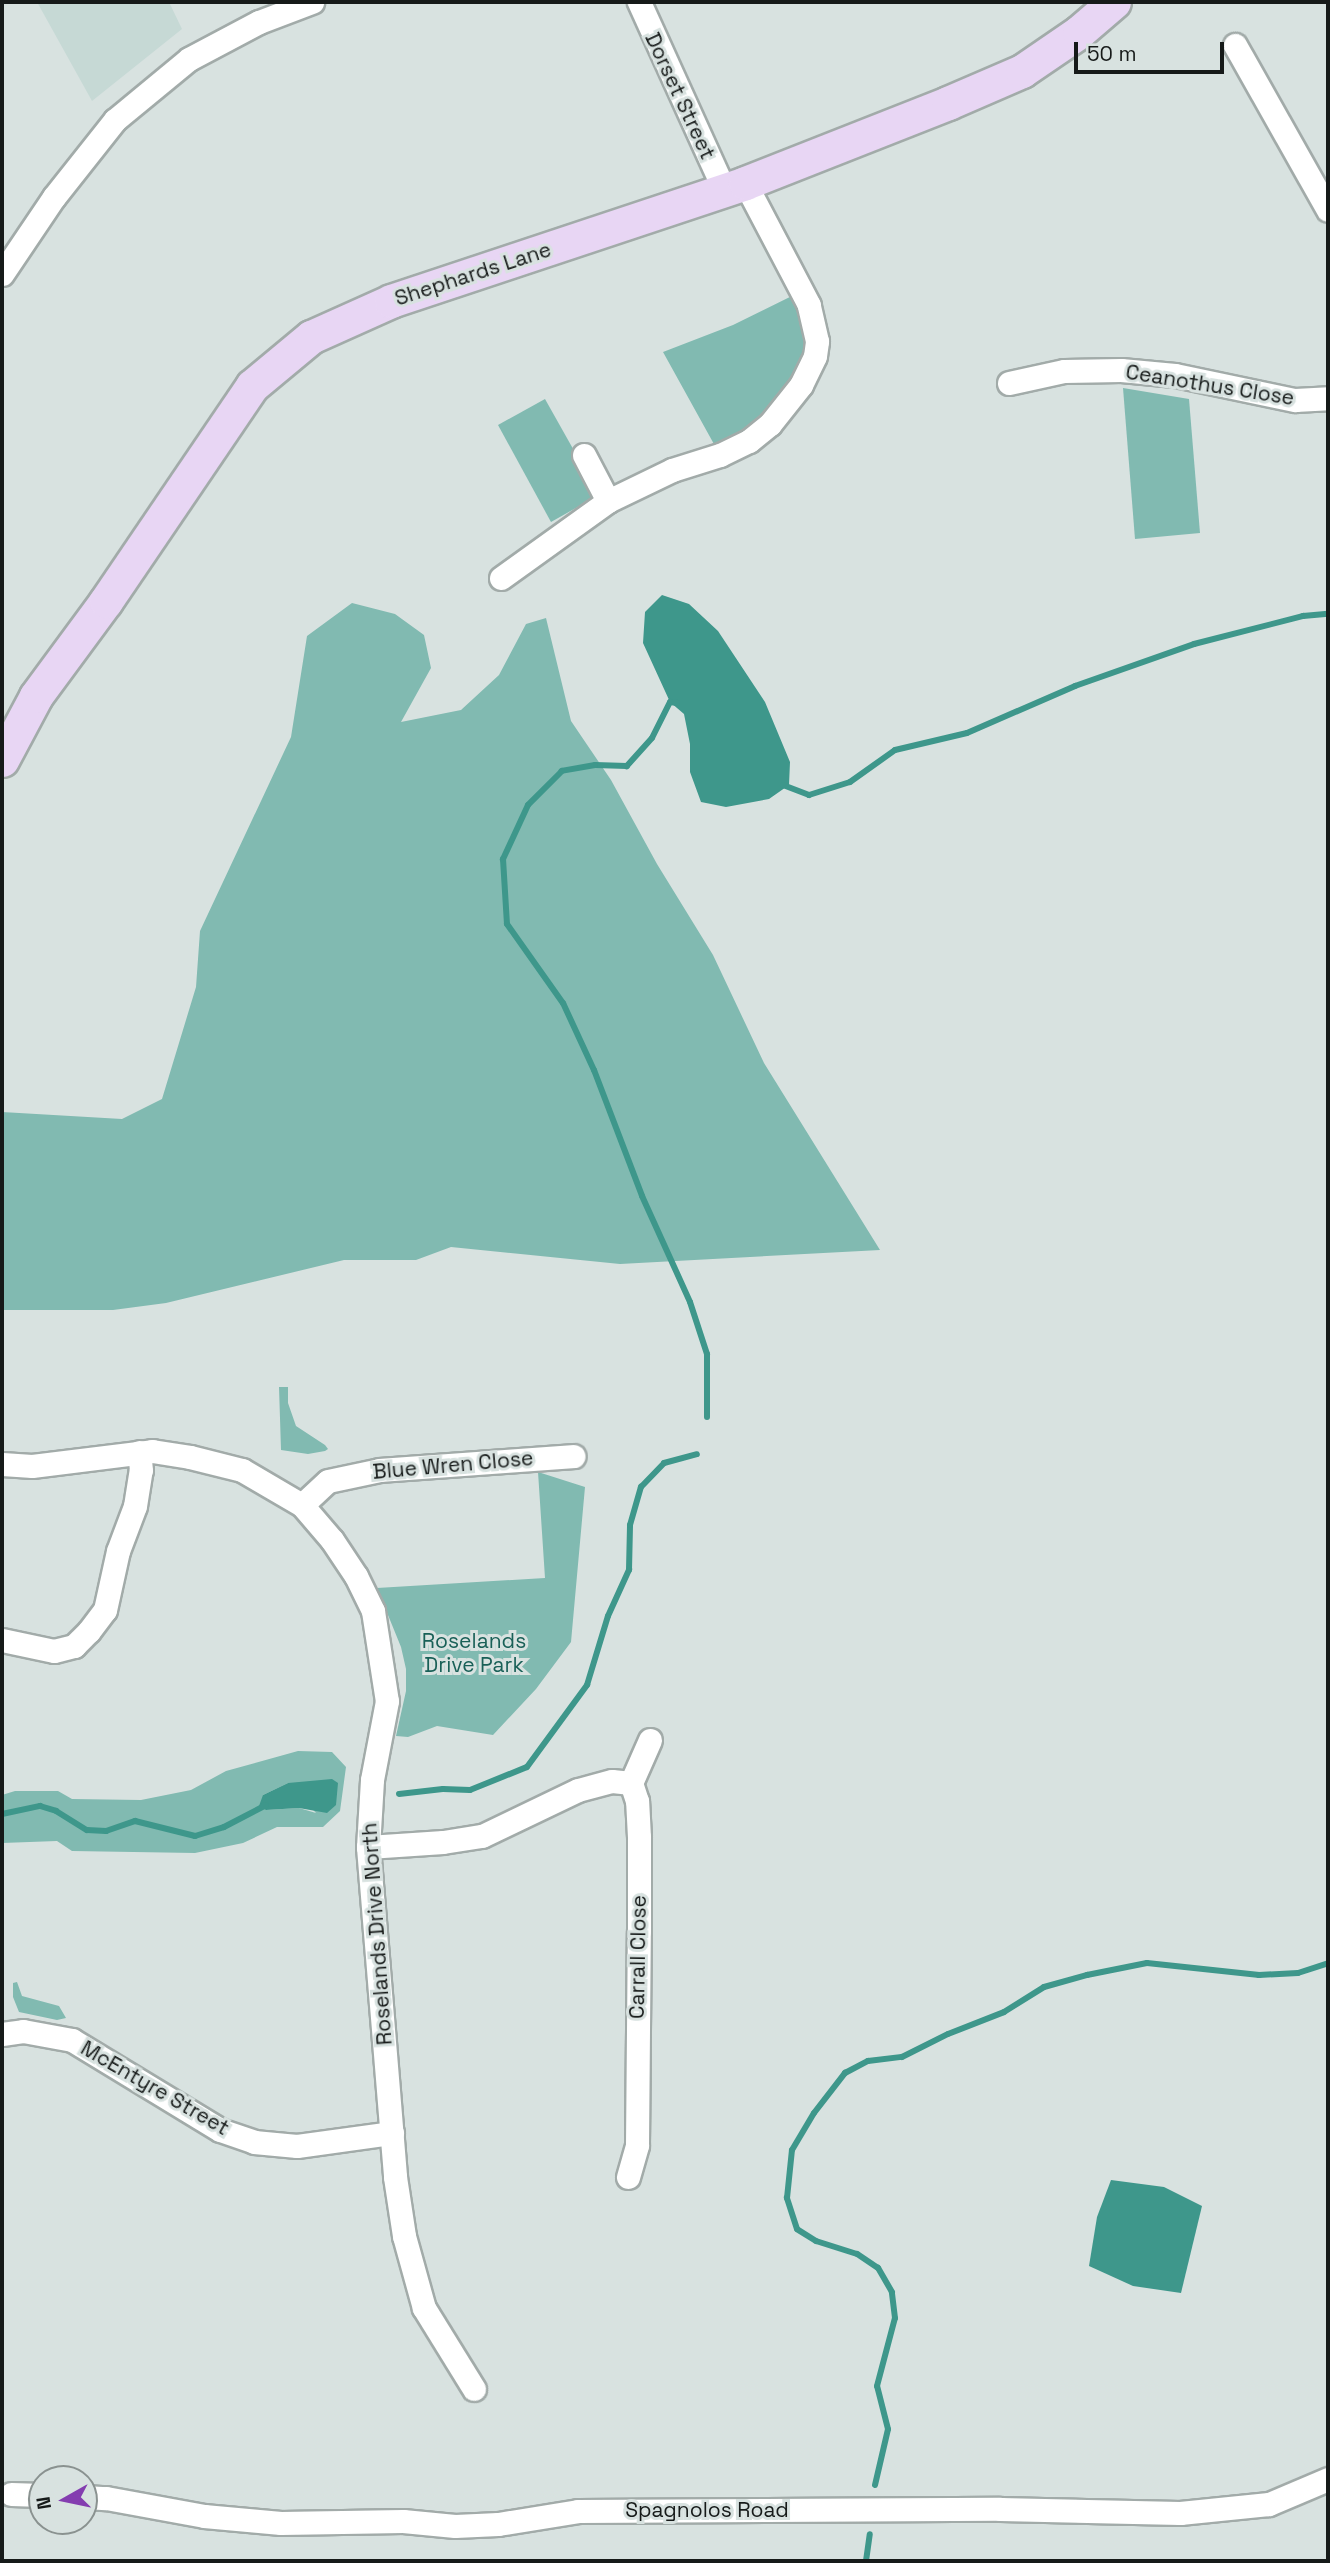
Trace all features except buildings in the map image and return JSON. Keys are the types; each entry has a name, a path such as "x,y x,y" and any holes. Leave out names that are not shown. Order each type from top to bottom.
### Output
{"street":[{"path":"2,274 54,197 114,120 189,59 259,22 312,2"},
{"name":"Dorset Street","path":"501,578 608,500 671,470 720,455 749,441 786,407 816,356 817,341 809,305 734,186 639,2"},
{"name":"Shephards Lane","path":"2,760 36,696 106,601 252,386 311,337 391,300 734,186 833,150 1022,71 1079,32 1114,2"},
{"path":"1235,45 1328,210"},
{"name":"Ceanothus Close","path":"1009,383 1064,371 1121,370 1175,375 1295,400 1328,398"},
{"path":"584,454 608,500"},
{"path":"2,1640 54,1651 74,1646 97,1621 104,1610 118,1551 135,1506 141,1470 139,1452"},
{"name":"Roselands Drive North","path":"2,1464 32,1466 139,1452 190,1457 242,1470 302,1505 332,1539 356,1577 373,1611 387,1701 372,1780 368,1847 392,2133 404,2236 424,2308 474,2389"},
{"name":"Blue Wren Close","path":"302,1505 328,1481 380,1470 573,1456"},
{"path":"368,1847 443,1842 482,1836 579,1790 612,1781 631,1783 650,1740"},
{"name":"Carrall Close","path":"628,2177 637,2145 639,1940 639,1837 637,1801 631,1783"},
{"name":"McEntyre Street","path":"2,2035 23,2031 72,2040 220,2130 254,2142 297,2146 392,2133"},
{"name":"Spagnolos Road","path":"98,2499 204,2516 281,2523 402,2521 455,2526 498,2524 578,2511 1180,2513 1233,2510 1269,2504 1328,2479"},
{"path":"10,2494 28,2495"}],"shaded area":[{"path":"37,2 169,2 182,29 92,101"},
{"path":"662,595 689,604 718,631 765,702 790,762 789,785 769,799 726,807 701,802 690,772 690,744 684,714 670,702 643,643 645,612"},
{"path":"332,1779 338,1783 336,1805 327,1813 299,1808 266,1810 259,1806 263,1795 288,1783"},
{"path":"1111,2180 1164,2187 1202,2206 1181,2293 1133,2286 1089,2266 1097,2217"}],"green space":[{"path":"802,291 817,341 801,385 720,455 663,352 733,325"},
{"path":"1123,388 1189,399 1200,533 1135,539"},
{"path":"545,399 599,495 551,522 498,425"},
{"path":"352,603 395,614 424,635 431,668 401,722 461,710 499,675 526,624 546,618 571,721 611,780 657,864 713,955 764,1063 880,1250 620,1264 451,1247 416,1260 344,1260 166,1303 113,1310 2,1310 2,1112 122,1119 162,1099 196,987 200,931 291,737 307,636"},
{"path":"279,1387 288,1387 288,1403 296,1426 328,1449 308,1454 281,1450"},
{"name":"Roselands Drive Park","path":"538,1472 585,1487 571,1642 536,1689 493,1735 437,1726 408,1737 396,1736 406,1691 406,1669 401,1647 377,1588 545,1578"},
{"path":"298,1751 332,1752 346,1767 340,1811 323,1827 277,1827 243,1843 195,1853 72,1851 57,1841 2,1843 2,1795 15,1791 58,1791 72,1799 141,1800 191,1790 226,1771","holes":["288,1783 316,1813 299,1808 266,1810 263,1795"]},
{"path":"17,1982 22,1996 59,2006 66,2018 57,2020 19,2012 13,1997 13,1983"}],"waterway":[{"path":"783,785 809,795 850,782 895,750 967,733 1075,686 1194,644 1303,616 1328,614"},
{"path":"677,703 670,702 652,738 627,766 595,765 562,771 528,805 503,859 507,924 563,1003 594,1070 642,1196 690,1302 707,1354 707,1417"},
{"path":"399,1794 443,1789 470,1790 527,1767 587,1685 608,1616 629,1570 630,1525 641,1487 664,1463 697,1454"},
{"path":"2,1814 40,1806 56,1811 87,1830 106,1831 135,1821 195,1836 224,1827 266,1805"},
{"path":"875,2485 888,2429 877,2386 895,2318 892,2292 878,2268 857,2254 816,2241 797,2229 787,2198 792,2150 814,2113 845,2073 868,2061 902,2057 948,2034 1004,2012 1044,1987 1087,1975 1147,1963 1259,1975 1298,1973 1328,1963"},
{"path":"866,2561 870,2534"}]}
